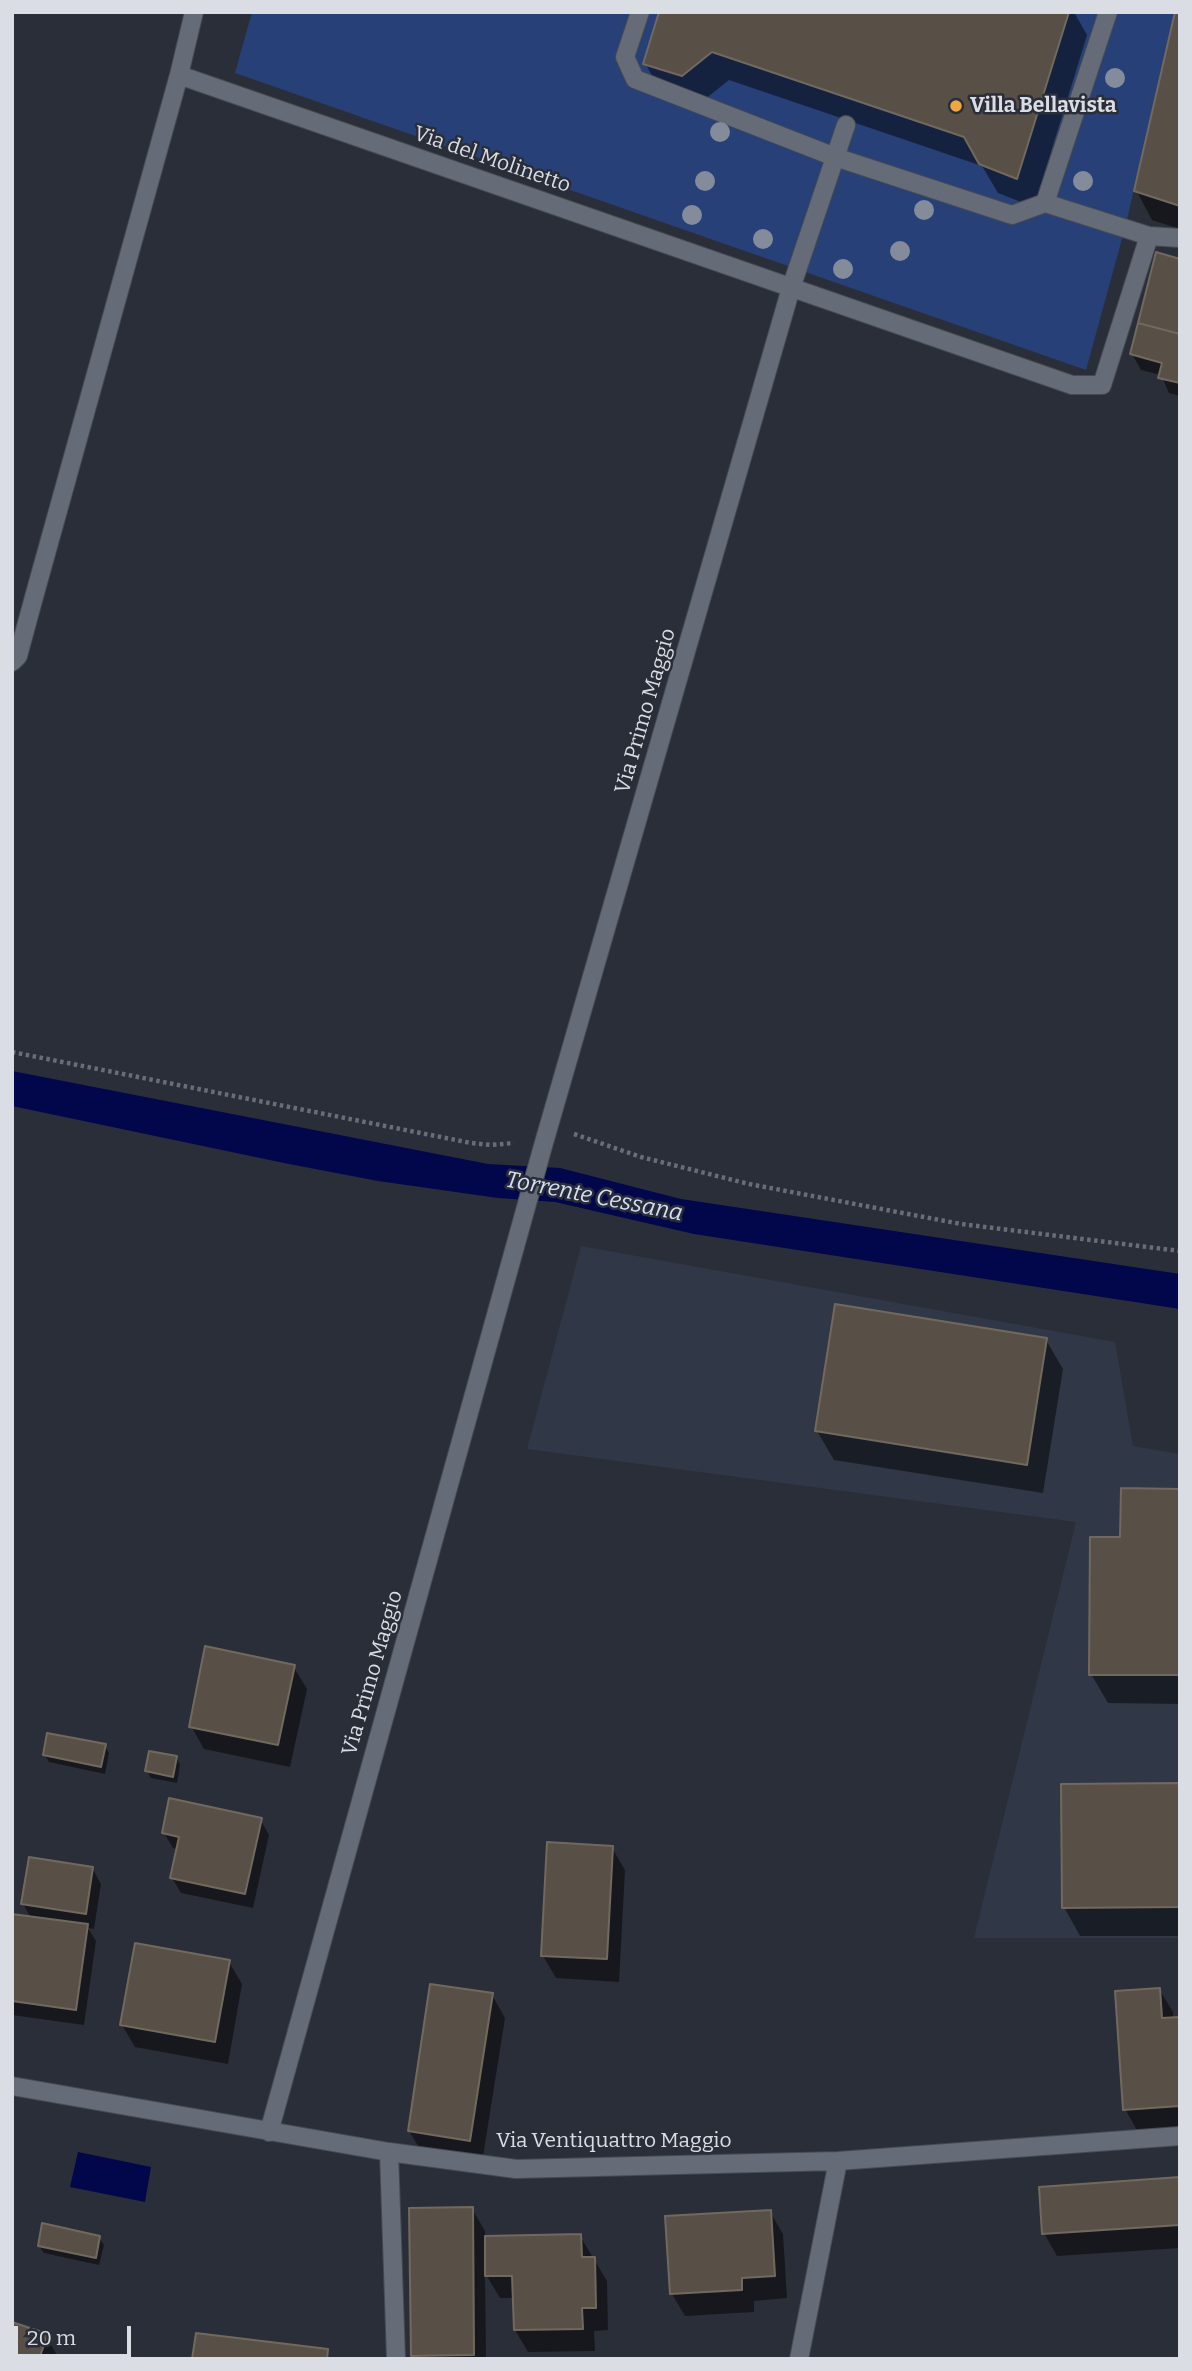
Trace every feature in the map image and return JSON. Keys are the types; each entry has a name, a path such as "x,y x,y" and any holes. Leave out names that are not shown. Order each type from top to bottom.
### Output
{"street":[{"path":"12,662 18,656 179,75 194,12"},
{"path":"640,12 625,57 635,79 835,157 1012,215 1045,203 1149,236 1161,235 1180,239"},
{"path":"1045,203 1108,12"},
{"name":"Via del Molinetto","path":"179,75 1072,385 1102,385 1149,236"},
{"name":"Via Primo Maggio","path":"269,2132 545,1140 791,288 846,125"},
{"name":"Via Ventiquattro Maggio","path":"12,2086 389,2152 516,2169 838,2161 1180,2136"},
{"path":"389,2152 397,2359"},
{"path":"799,2359 838,2161"}],"path":[{"path":"12,1052 471,1143 508,1144 545,1140 571,1133 641,1157 749,1184 961,1224 1180,1251"}],"shaded area":[{"path":"252,12 659,12 643,63 712,52 964,137 1017,178 1069,12 1175,12 1125,228 1086,370 235,73"},
{"path":"581,1246 1115,1342 1133,1446 1180,1454 1180,1938 974,1938 1076,1522 527,1449"}],"water":[{"name":"Torrente Cessana","path":"12,1071 488,1164 560,1168 681,1199 1180,1274 1180,1309 694,1234 555,1202 498,1198 378,1181 284,1163 12,1106"},
{"path":"78,2152 151,2167 145,2202 70,2187"}],"building":[{"name":"Villa Bellavista","path":"659,12 1069,12 1017,179 979,164 964,137 712,52 682,76 643,64"},
{"path":"1175,12 1180,12 1180,206 1134,191"},
{"path":"1156,252 1180,259 1180,334 1138,323"},
{"path":"1138,323 1180,334 1180,383 1158,378 1162,363 1130,354"},
{"path":"835,1304 1047,1338 1027,1465 815,1431"},
{"path":"1121,1488 1180,1489 1180,1675 1089,1675 1090,1537 1120,1537"},
{"path":"205,1646 295,1665 278,1745 189,1727"},
{"path":"47,1733 106,1744 101,1767 43,1755"},
{"path":"149,1751 177,1756 173,1777 145,1771"},
{"path":"1180,1783 1180,1907 1062,1908 1061,1784"},
{"path":"169,1798 262,1818 245,1894 170,1878 179,1837 162,1833"},
{"path":"547,1842 613,1846 607,1959 541,1956"},
{"path":"29,1857 93,1867 86,1914 21,1904"},
{"path":"12,1914 88,1924 76,2010 12,2001"},
{"path":"135,1943 230,1960 215,2042 120,2025"},
{"path":"430,1984 493,1993 470,2141 408,2131"},
{"path":"1160,1988 1162,2018 1180,2017 1180,2106 1123,2110 1115,1991"},
{"path":"1180,2177 1180,2225 1042,2234 1039,2187"},
{"path":"473,2207 474,2355 411,2356 409,2208"},
{"path":"771,2210 775,2276 742,2278 742,2290 670,2294 665,2216"},
{"path":"42,2223 100,2236 96,2258 38,2246"},
{"path":"581,2234 582,2257 595,2257 596,2308 582,2308 583,2329 514,2330 512,2276 485,2276 485,2236"},
{"path":"12,2322 48,2334 39,2359 12,2359"},
{"path":"196,2333 328,2349 327,2359 192,2359"}],"place":[{"name":"Villa Bellavista","path":"956,106"}]}
